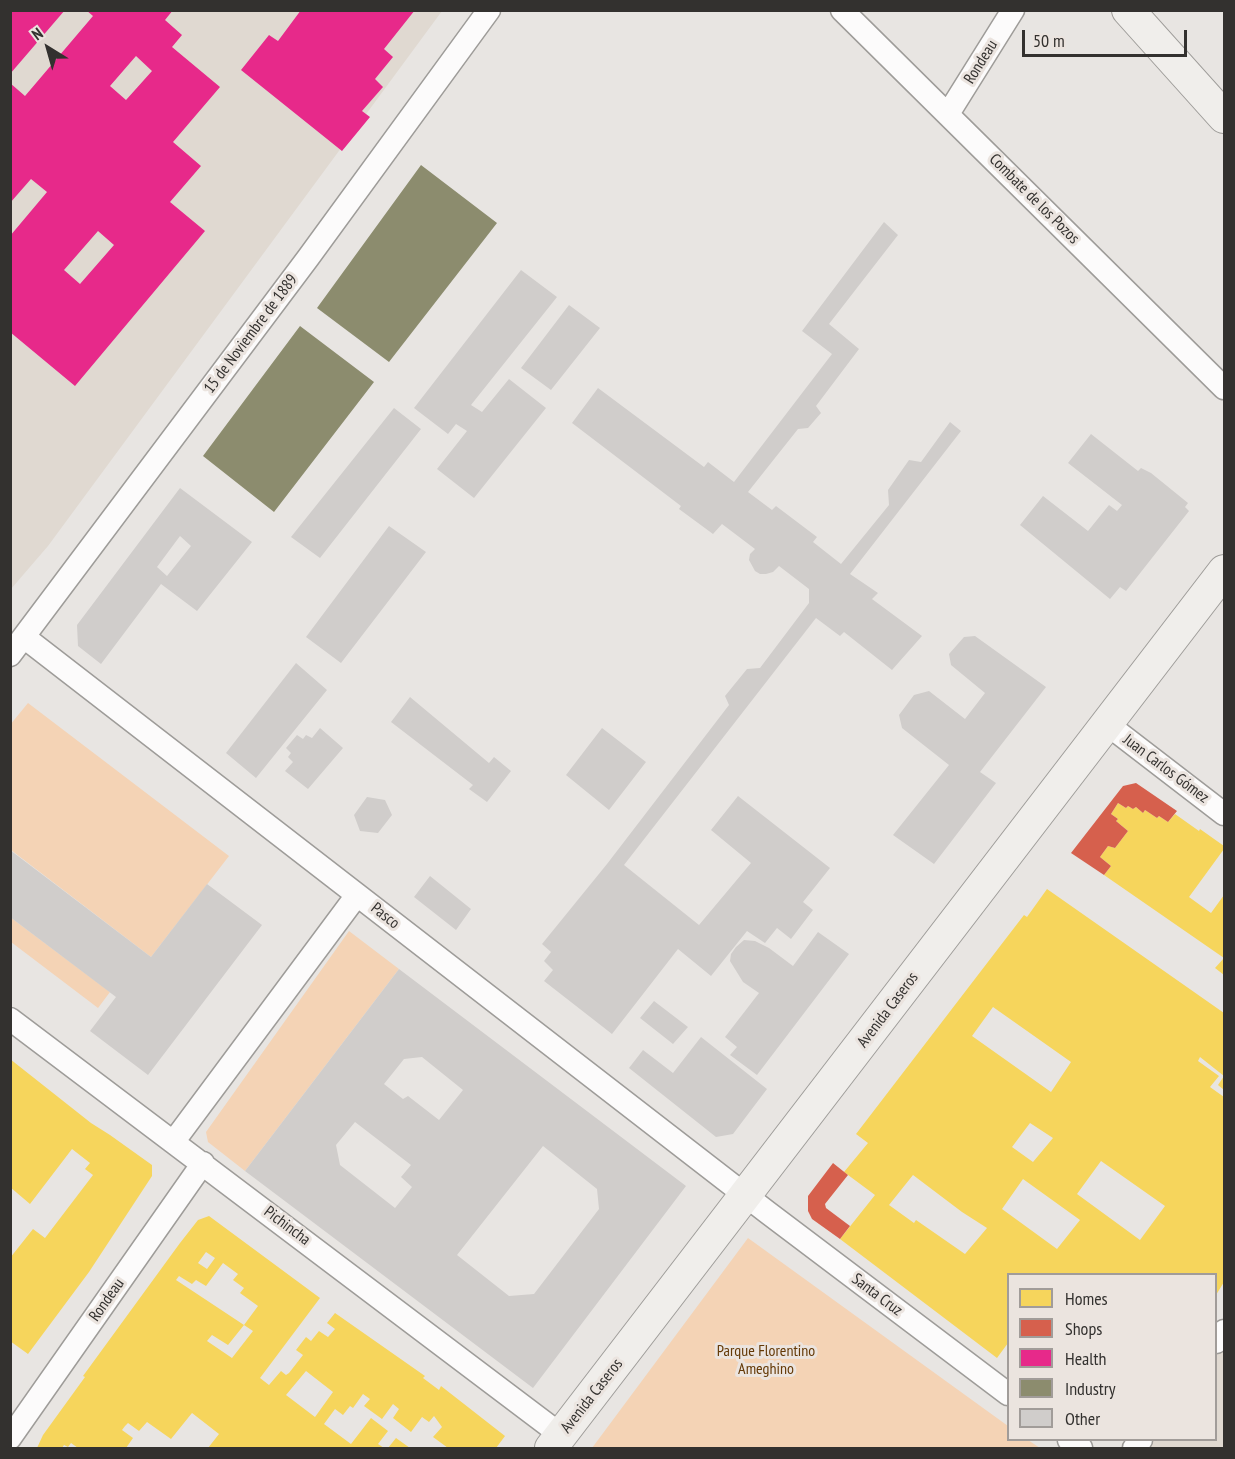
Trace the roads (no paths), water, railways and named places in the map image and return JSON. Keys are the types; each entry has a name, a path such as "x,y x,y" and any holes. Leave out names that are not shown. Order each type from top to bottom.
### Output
{"main road":[{"path":"1128,10 1224,117"},
{"name":"Avenida Caseros","path":"556,1442 1224,571"}],"street":[{"name":"15 de Noviembre de 1889","path":"17,646 308,258 489,10"},
{"name":"Combate de los Pozos","path":"842,10 1224,388"},
{"name":"Rondeau","path":"948,114 1013,10"},
{"name":"Pasco","path":"17,646 357,895 746,1195"},
{"name":"Juan Carlos Gómez","path":"1107,724 1224,814"},
{"path":"174,1141 357,895"},
{"name":"Pichincha","path":"10,1019 174,1141 556,1442"},
{"name":"Rondeau","path":"10,1438 202,1163"},
{"name":"Santa Cruz","path":"746,1195 1007,1393"}],"park label":[{"name":"Parque Florentino Ameghino","path":"766,1360"}]}
